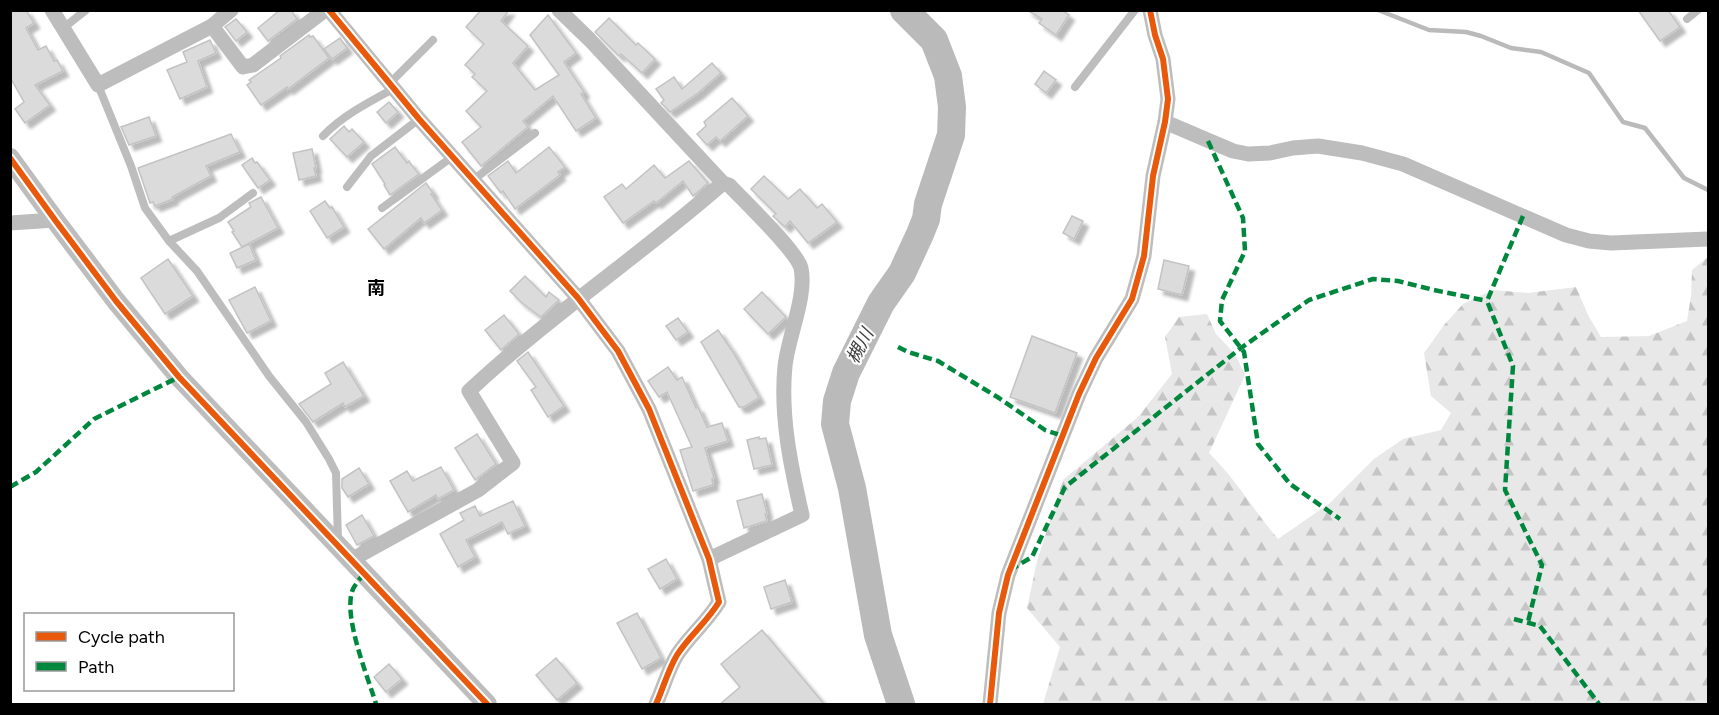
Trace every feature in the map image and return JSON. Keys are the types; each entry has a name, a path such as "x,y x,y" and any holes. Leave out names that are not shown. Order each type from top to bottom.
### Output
{"street":[{"path":"52,10 98,85 212,27 231,10"},
{"path":"212,27 243,67 253,65 327,10 419,119 578,298 618,351 649,409 709,560 719,602 712,614 686,642 675,658 656,705"},
{"path":"559,10 590,40 723,183 729,185 776,234 801,267 802,290 785,365 784,409 793,476 802,515 709,560"},
{"path":"990,705 999,613 1008,575 1079,394 1096,358 1132,299 1144,256 1153,176 1168,99 1163,59 1150,10"},
{"path":"1165,122 1233,151 1248,154 1318,146 1393,161 1566,235 1589,240 1611,243 1708,239"},
{"path":"10,158 116,301 179,377 487,705"},
{"path":"351,560 478,490 513,463 469,391 499,363 578,298 686,215 723,183"},
{"path":"10,223 55,220"}],"lane":[{"path":"62,29 87,10"},
{"path":"1075,87 1135,10"},
{"path":"1687,19 1698,10"},
{"path":"323,136 391,86 433,40"},
{"path":"98,85 131,166 145,208 169,242 197,271 269,376 306,422 329,459 336,473 338,545"},
{"path":"347,187 371,156 419,119"},
{"path":"473,180 535,133"},
{"path":"382,208 453,157"},
{"path":"169,242 219,218 253,193"}],"green space":[{"path":"1708,257 1708,704 1043,704 1060,647 1027,608 1037,561 1063,480 1138,417 1172,374 1165,337 1179,317 1207,314 1216,334 1235,354 1245,375 1209,453 1278,539 1330,503 1374,459 1403,439 1441,430 1451,413 1431,396 1424,353 1463,304 1492,290 1528,293 1576,287 1601,337 1649,336 1687,321 1692,270"}],"building":[{"path":"10,10 26,10 34,23 26,28 38,50 46,46 54,61 57,60 63,71 35,85 50,105 25,123 15,109 24,102 10,77"},
{"path":"280,10 291,10 297,19 268,41 258,28"},
{"path":"481,10 509,10 501,21 528,46 513,63 535,90 559,75 530,35 548,15 576,53 564,62 584,92 581,94 596,118 576,131 553,96 523,121 528,127 481,166 462,142 481,127 466,111 487,91 472,77 475,74 465,65 484,44 466,27"},
{"path":"1027,10 1062,10 1069,15 1056,35 1039,23 1042,19"},
{"path":"1638,10 1668,10 1680,27 1660,41"},
{"path":"609,18 636,45 638,43 655,59 642,73 621,54 619,56 595,32"},
{"path":"236,19 247,32 236,41 225,27"},
{"path":"309,35 313,36 329,58 288,89 287,87 261,105 247,85 251,82 249,80"},
{"path":"340,38 347,48 332,59 324,49"},
{"path":"210,40 216,53 198,61 207,87 180,99 167,70 187,62 183,52"},
{"path":"712,63 721,73 698,93 670,112 661,103 664,100 656,89 674,77 682,89"},
{"path":"1044,71 1056,80 1046,93 1035,84"},
{"path":"732,98 748,116 720,141 716,137 707,145 697,134 706,126 704,122"},
{"path":"389,102 398,112 386,123 377,112"},
{"path":"149,117 156,136 129,145 121,127"},
{"path":"344,126 349,132 352,129 364,142 347,157 330,139"},
{"path":"231,134 240,152 206,166 211,176 172,197 173,199 155,206 153,202 150,203 138,168"},
{"path":"395,147 419,174 390,195 372,164"},
{"path":"549,147 565,167 558,172 560,175 515,209 503,191 501,193 488,176 508,161 516,173"},
{"path":"312,149 316,176 299,180 293,153"},
{"path":"252,158 270,180 258,188 242,165"},
{"path":"689,161 708,183 693,196 683,181 656,203 654,201 623,223 604,197 622,184 626,189 654,165 665,178"},
{"path":"764,176 788,199 800,189 817,208 822,204 837,222 808,243 790,221 785,227 773,216 776,214 751,189"},
{"path":"426,183 442,210 424,223 421,218 384,249 368,229"},
{"path":"261,197 278,228 242,247 228,222 251,207 249,203"},
{"path":"325,201 330,208 332,207 344,227 327,238 310,211"},
{"path":"1072,216 1083,221 1074,239 1063,233"},
{"path":"249,244 256,260 237,268 230,253"},
{"path":"168,259 193,296 165,314 141,278"},
{"path":"1164,260 1189,266 1182,295 1158,289"},
{"path":"525,276 546,297 549,292 559,300 541,317 510,291"},
{"path":"255,287 271,321 247,333 229,300"},
{"path":"762,292 786,317 768,334 744,309"},
{"path":"504,315 519,334 501,350 485,330"},
{"path":"678,318 688,332 676,340 666,326"},
{"path":"718,330 759,398 744,407 739,407 701,342"},
{"path":"1032,336 1077,353 1055,413 1010,397"},
{"path":"528,352 564,406 548,417 531,390 536,387 517,361"},
{"path":"343,362 364,396 345,407 343,403 313,422 299,404 331,384 325,373"},
{"path":"668,367 677,380 682,377 707,427 722,423 728,441 705,448 714,478 712,479 713,485 693,491 680,450 692,447 667,392 659,397 648,381"},
{"path":"477,434 496,464 475,480 455,448"},
{"path":"759,437 759,439 766,438 772,465 754,469 747,440"},
{"path":"441,467 454,490 438,499 436,495 408,512 390,481 407,471 413,481"},
{"path":"359,468 369,484 348,497 342,488 342,479"},
{"path":"762,494 767,521 744,528 737,501"},
{"path":"513,501 525,526 508,534 502,522 466,540 475,557 458,567 440,534 464,520 460,513 475,506 480,516"},
{"path":"362,515 374,536 357,545 346,525"},
{"path":"666,559 677,579 660,589 648,569"},
{"path":"785,580 792,602 771,609 764,587"},
{"path":"637,613 661,658 642,669 617,623"},
{"path":"762,630 825,705 719,705 740,687 721,664"},
{"path":"556,658 577,683 557,700 536,675"},
{"path":"389,664 402,679 386,692 374,677"}],"waterway":[{"name":"槻川","path":"901,704 878,635 852,488 835,424 837,401 846,373 881,303 902,273 920,234 951,135 952,107 948,76 934,40 904,10"},
{"path":"1378,10 1429,30 1466,32 1511,48 1541,52 1589,73 1623,122 1645,128 1684,178 1708,190"}],"marked path":[{"path":"1208,141 1243,218 1245,251 1222,300 1220,321 1244,352 1258,444 1290,484 1340,519"},
{"path":"1523,216 1487,301 1513,366 1505,490 1542,565 1528,622"},
{"path":"1010,570 1032,557 1065,487 1241,348 1309,300 1373,279 1398,281 1487,301"},
{"path":"898,347 938,361 999,398 1045,430 1063,436"},
{"path":"10,487 36,472 94,419 179,377"},
{"path":"364,573 353,589 351,614 357,646 376,704"},
{"path":"1514,619 1540,626 1599,704"}],"cycle path":[{"path":"329,10 419,119 578,298 618,351 649,409 709,559 719,602 677,655 656,704"},
{"path":"990,704 999,613 1008,575 1079,394 1096,358 1132,299 1144,256 1153,176 1168,99 1163,59 1150,10"},
{"path":"10,158 116,301 179,377 487,704"}],"district":[{"name":"南","path":"376,288"}]}
